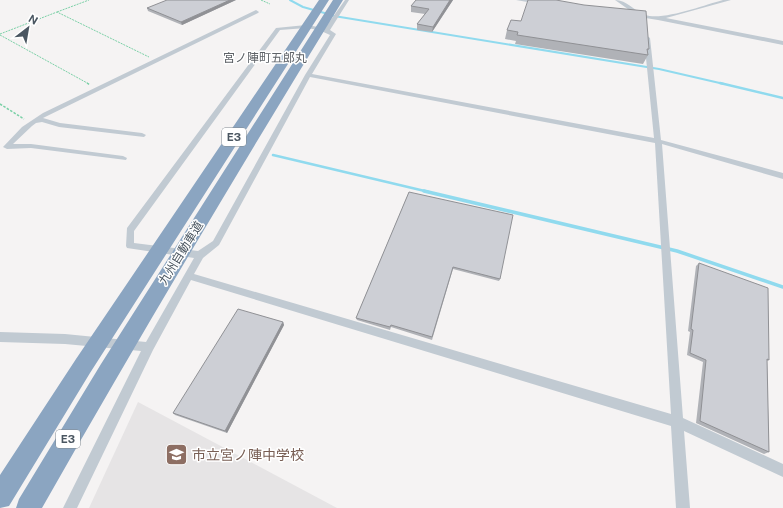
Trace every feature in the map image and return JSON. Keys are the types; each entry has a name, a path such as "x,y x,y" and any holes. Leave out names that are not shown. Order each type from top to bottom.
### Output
{"highway":[{"name":"九州自動車道","path":"0,497 83,366 324,0"},
{"name":"九州自動車道","path":"28,508 108,371 189,238 338,0"}],"street":[{"path":"327,30 347,0"},
{"path":"518,0 548,4"},
{"path":"617,0 645,17"},
{"path":"658,18 729,0"},
{"path":"3,147 33,121 256,12"},
{"path":"630,15 658,18 783,43"},
{"path":"645,17 646,25"},
{"path":"70,508 149,347 200,255 216,243 308,76 333,34 327,30 304,26 291,26 278,29 130,230 130,246 200,255"},
{"path":"647,32 658,141 683,508"},
{"path":"308,76 658,141 783,176"},
{"path":"33,121 42,120 59,125 142,135"},
{"path":"3,147 31,146 124,158"},
{"path":"189,276 676,421 783,471"},
{"path":"0,337 65,338 149,347"}],"path":[{"path":"0,34 89,0"},
{"path":"262,0 270,4"},
{"path":"57,12 156,60"},
{"path":"0,34 97,89"},
{"path":"0,104 22,119 33,121"}],"shaded area":[{"name":"市立宮ノ陣中学校","path":"138,402 337,508 89,508"}],"building":[{"path":"167,0 230,0 181,22 147,8"},
{"path":"416,0 450,0 433,27 417,24 429,9 411,6"},
{"path":"528,0 556,0 584,5 646,11 649,49 647,49 648,55 517,35 518,32 507,30 511,20 521,21"},
{"path":"409,192 513,215 500,279 453,267 432,337 391,325 390,327 356,318"},
{"path":"699,263 768,288 769,360 767,359 769,452 700,421 706,360 690,353 693,330 691,329"},
{"path":"238,309 283,322 225,431 173,413"}],"waterway":[{"path":"290,0 303,7 328,14"},
{"path":"334,16 659,69 724,84"},
{"path":"720,83 783,98"},
{"path":"273,155 429,192"},
{"path":"424,191 677,251 783,287"}],"place":[{"name":"市立宮ノ陣中学校","path":"176,455"}],"district":[{"name":"宮ノ陣町五郎丸","path":"265,58"}]}
